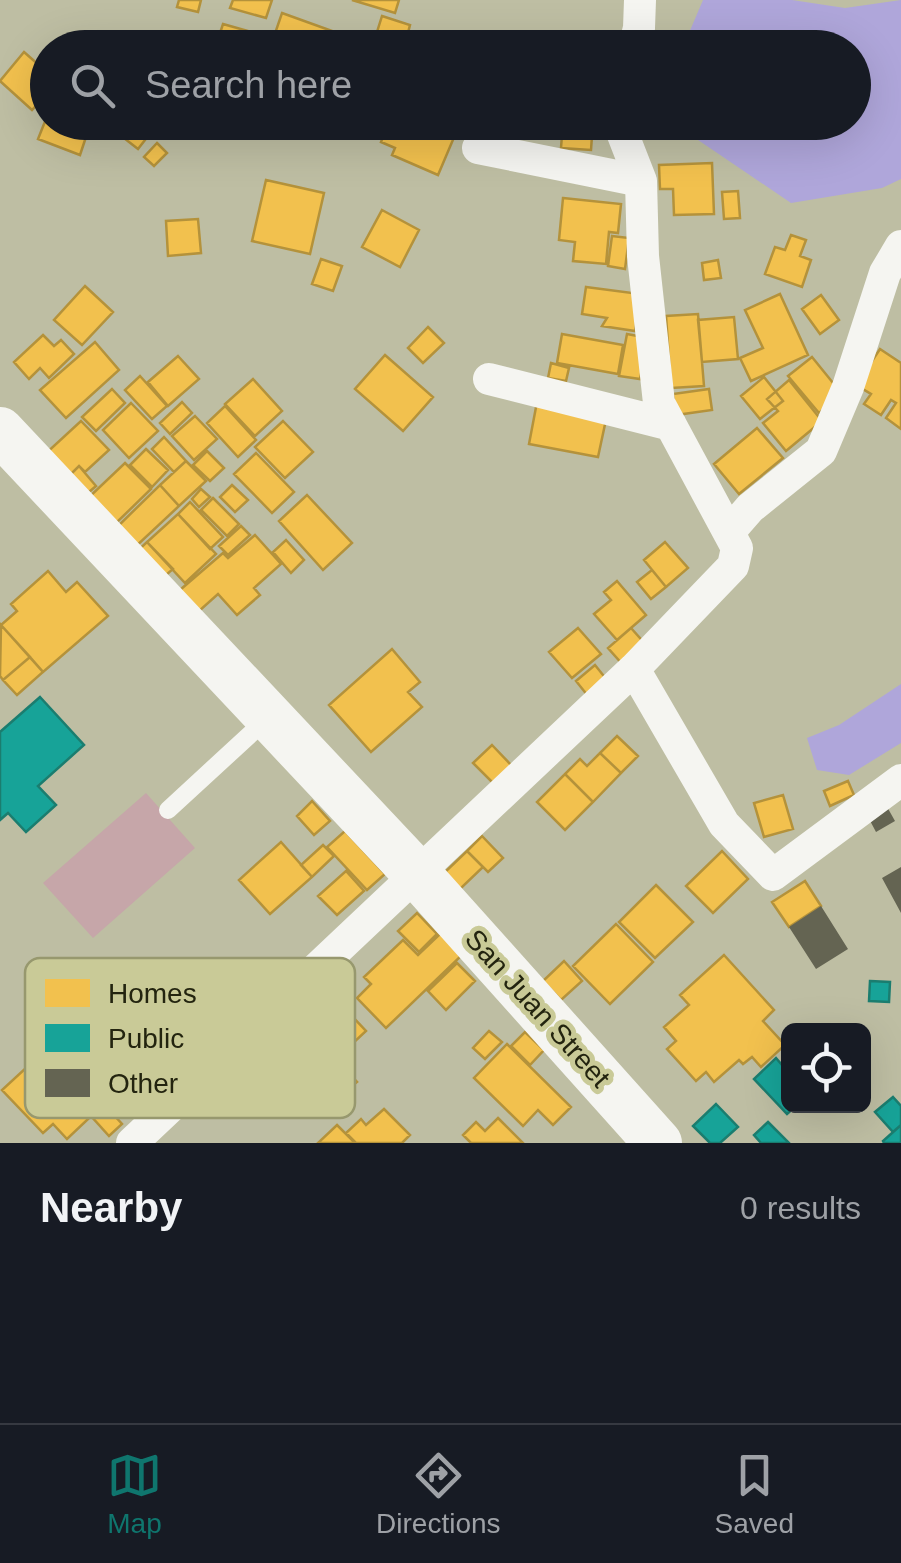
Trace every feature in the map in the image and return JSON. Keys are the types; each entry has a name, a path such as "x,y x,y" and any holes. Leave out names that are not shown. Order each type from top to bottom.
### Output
{"street":[{"path":"638,30 640,0"},
{"path":"333,958 634,668 733,566 738,548 658,403 643,256 641,181 625,140"},
{"path":"478,148 641,181"},
{"path":"730,532 750,508 821,451 848,387 885,273 901,246"},
{"path":"489,379 671,425"},
{"name":"San Juan Street","path":"0,431 417,874 650,1140"},
{"path":"634,668 724,824 773,875 901,780"},
{"path":"154,1136 172,1118"}],"lane":[{"path":"168,810 269,717"}],"shaded area":[{"path":"703,0 792,0 845,8 901,0 901,179 882,188 791,203 698,140 871,140 871,30 690,30"},
{"path":"901,684 901,743 849,775 817,770 807,738 839,725"},
{"path":"146,793 195,848 93,938 43,883"}],"building: Homes":[{"path":"179,0 201,0 198,12 177,7"},
{"path":"233,0 272,0 266,18 230,8"},
{"path":"352,0 399,0 395,13"},
{"path":"282,13 329,30 276,30"},
{"path":"382,16 410,25 409,30 378,30"},
{"path":"223,24 244,30 221,30"},
{"path":"24,52 30,57 30,108 0,81"},
{"path":"41,140 85,140 80,155"},
{"path":"126,140 145,140 138,149"},
{"path":"453,140 438,175 392,155 395,148 381,142"},
{"path":"562,140 592,140 591,150 561,148"},
{"path":"157,143 167,153 154,166 144,157"},
{"path":"712,163 714,214 674,215 673,189 660,189 659,165"},
{"path":"266,180 324,193 310,254 252,241"},
{"path":"738,191 740,218 724,219 722,192"},
{"path":"563,198 621,204 618,233 609,232 606,264 573,261 575,242 559,240"},
{"path":"382,210 419,230 400,267 362,247"},
{"path":"198,219 201,253 168,256 166,221"},
{"path":"791,235 806,240 800,256 811,260 802,287 765,274 775,247 785,250"},
{"path":"612,236 629,238 625,269 608,266"},
{"path":"321,259 342,266 333,291 312,284"},
{"path":"718,260 721,278 704,280 702,263"},
{"path":"85,286 113,312 82,345 54,320"},
{"path":"586,287 640,294 635,331 602,326 607,318 582,314"},
{"path":"780,294 808,355 751,381 740,358 763,348 745,310"},
{"path":"821,295 839,320 820,334 802,309"},
{"path":"698,314 704,386 671,388 666,316"},
{"path":"734,317 738,359 702,362 698,320"},
{"path":"428,327 444,343 423,363 408,348"},
{"path":"562,334 623,345 618,374 557,363"},
{"path":"627,334 648,338 640,379 619,376"},
{"path":"43,335 54,346 61,340 74,354 49,378 40,368 29,379 14,362"},
{"path":"95,342 119,370 66,418 40,390"},
{"path":"880,349 901,363 901,429 886,418 896,403 891,400 881,415 864,404 871,394 856,385"},
{"path":"385,355 433,397 403,431 355,389"},
{"path":"178,356 199,379 168,406 148,382"},
{"path":"812,357 842,394 819,413 788,376"},
{"path":"551,363 569,368 566,381 548,378"},
{"path":"140,376 167,406 152,419 125,390"},
{"path":"764,377 783,401 760,419 741,396"},
{"path":"253,379 282,411 255,436 225,404"},
{"path":"789,380 822,421 786,451 763,423 778,411 767,399"},
{"path":"112,389 125,403 96,431 82,417"},
{"path":"709,389 712,410 676,415 673,394"},
{"path":"182,402 192,413 170,434 160,423"},
{"path":"537,402 607,415 598,457 529,444"},
{"path":"131,403 158,431 129,458 103,430"},
{"path":"225,406 256,440 238,457 207,423"},
{"path":"195,416 217,439 194,460 172,436"},
{"path":"81,421 109,450 85,472 79,466 65,480 43,456"},
{"path":"283,421 313,452 285,478 255,447"},
{"path":"757,428 783,458 739,494 714,464"},
{"path":"164,437 186,461 174,472 152,449"},
{"path":"146,449 168,470 152,487 130,465"},
{"path":"207,451 224,468 210,481 193,465"},
{"path":"256,453 294,492 272,513 234,474"},
{"path":"186,461 206,481 179,506 160,485"},
{"path":"125,463 151,489 113,526 86,500"},
{"path":"79,466 96,486 82,498 65,480"},
{"path":"160,485 179,506 132,550 113,531"},
{"path":"232,485 248,500 235,512 220,497"},
{"path":"201,489 210,497 199,507 192,499"},
{"path":"307,495 352,543 323,570 279,521"},
{"path":"213,498 239,524 227,536 201,510"},
{"path":"190,502 223,537 210,549 178,514"},
{"path":"178,514 216,554 185,583 147,542"},
{"path":"241,526 250,535 228,555 219,546"},
{"path":"255,535 281,564 254,588 260,595 237,615 218,594 198,612 180,590 223,553 228,558"},
{"path":"286,540 304,560 291,573 273,552"},
{"path":"147,542 173,569 159,581 134,554"},
{"path":"665,542 688,568 666,587 644,560"},
{"path":"652,570 666,587 651,599 637,582"},
{"path":"48,571 66,592 77,582 108,616 43,672 1,625 17,611 11,604"},
{"path":"617,581 646,615 617,640 594,614 611,600 604,592"},
{"path":"1,625 30,657 3,680 0,676"},
{"path":"578,628 601,654 572,678 549,652"},
{"path":"631,628 647,646 624,666 608,648"},
{"path":"392,649 420,682 408,692 422,707 371,752 329,705"},
{"path":"30,657 43,672 17,695 3,680"},
{"path":"595,665 607,680 588,696 576,681"},
{"path":"617,736 638,756 621,773 600,753"},
{"path":"492,745 513,767 494,784 473,763"},
{"path":"600,753 621,773 593,802 565,774 580,759 587,766"},
{"path":"565,774 593,802 565,830 537,802"},
{"path":"848,781 854,795 830,806 824,791"},
{"path":"783,795 793,829 764,837 754,803"},
{"path":"312,801 330,821 314,835 297,816"},
{"path":"345,831 385,874 367,890 327,847"},
{"path":"482,836 503,858 488,872 467,851"},
{"path":"281,842 312,877 270,914 239,880"},
{"path":"323,845 334,856 312,877 301,865"},
{"path":"467,851 483,867 459,890 444,873"},
{"path":"722,851 748,879 713,913 686,886"},
{"path":"346,871 364,891 337,915 318,896"},
{"path":"805,881 821,906 789,927 772,902"},
{"path":"656,885 693,922 655,958 619,922"},
{"path":"417,913 437,934 419,952 398,931"},
{"path":"616,924 653,962 610,1004 573,966"},
{"path":"441,933 462,955 386,1028 357,998 371,984 364,977 403,940 418,955"},
{"path":"724,955 774,1010 763,1021 781,1041 781,1049 761,1067 752,1057 743,1064 739,1060 714,1082 706,1072 696,1081 667,1049 676,1041 664,1027 689,1005 680,995"},
{"path":"564,961 582,981 561,1000 543,981"},
{"path":"457,963 475,981 446,1010 428,991"},
{"path":"355,1019 366,1031 355,1041"},
{"path":"489,1031 502,1042 485,1059 473,1048"},
{"path":"525,1032 544,1050 530,1065 511,1046"},
{"path":"507,1044 571,1107 553,1125 538,1110 523,1126 474,1078"},
{"path":"25,1069 25,1114 2,1090"},
{"path":"384,1109 410,1135 402,1143 356,1143 346,1133 361,1119 366,1125"},
{"path":"29,1118 89,1118 67,1139 53,1124 43,1133"},
{"path":"93,1118 117,1118 122,1124 109,1136"},
{"path":"498,1118 523,1143 471,1143 463,1135 476,1122 485,1131"},
{"path":"337,1125 355,1143 318,1143"}],"building: Public":[{"path":"40,697 84,745 38,786 56,805 26,832 8,813 0,820 0,732"},
{"path":"870,981 890,982 889,1002 869,1001"},
{"path":"776,1058 781,1064 781,1108 754,1079"},
{"path":"893,1097 901,1106 901,1125 893,1132 875,1112"},
{"path":"716,1104 738,1127 720,1143 710,1143 693,1126"},
{"path":"768,1122 789,1143 761,1143 754,1135"},
{"path":"901,1125 901,1143 884,1143 883,1141"}],"building: Other":[{"path":"886,805 895,821 876,832 867,815"},
{"path":"901,867 901,913 882,878"},
{"path":"821,906 848,949 816,969 789,927"}]}
